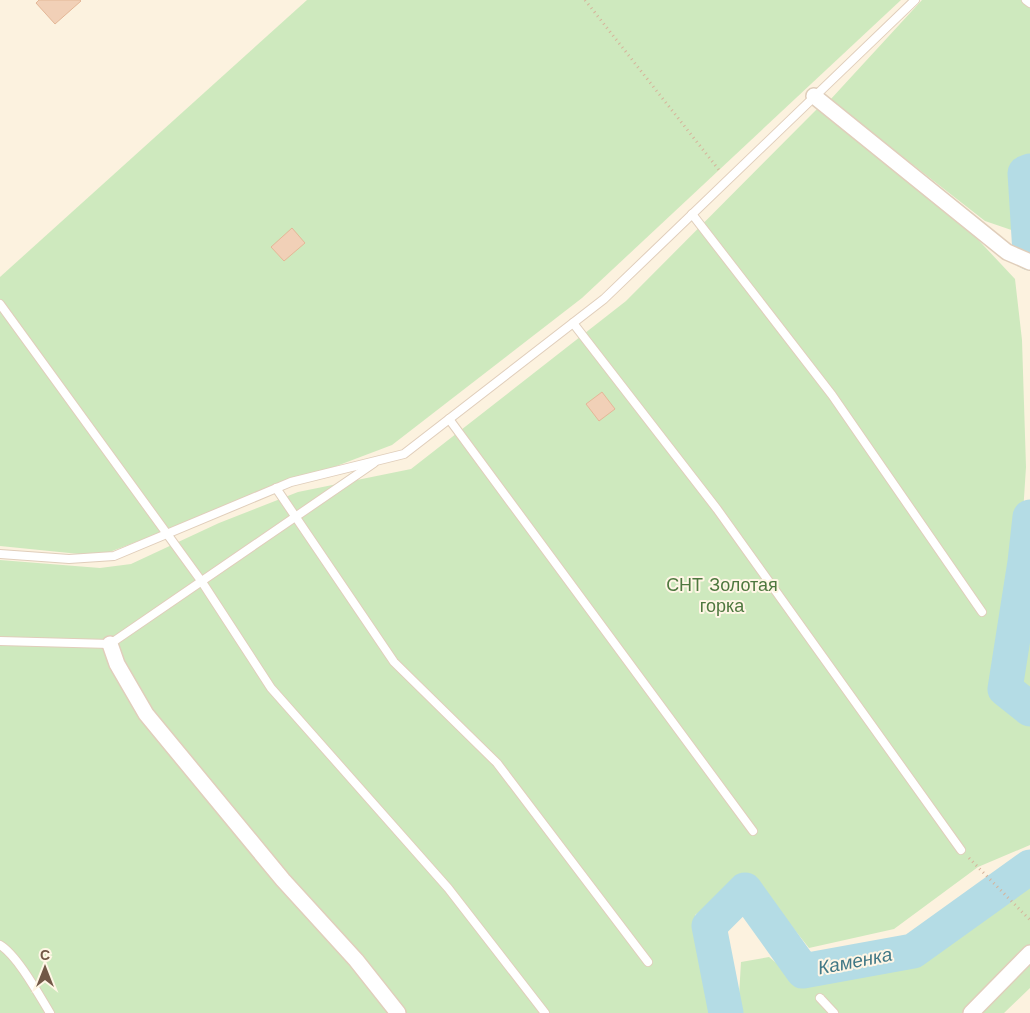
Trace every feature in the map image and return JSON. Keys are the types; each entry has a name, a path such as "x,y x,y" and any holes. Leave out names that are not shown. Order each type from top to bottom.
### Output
{"street":[{"path":"814,96 1007,252 1030,262"},
{"path":"110,644 117,664 146,714 283,880 356,960 398,1013"},
{"path":"971,1013 1030,954"}],"lane":[{"path":"0,554 69,559 114,556 290,482 404,454 604,299 915,0"},
{"path":"1026,0 1030,3"},
{"path":"692,214 832,395 982,612"},
{"path":"0,304 202,582 271,688 448,888 545,1013"},
{"path":"573,323 717,509 960,850"},
{"path":"449,419 753,831"},
{"path":"0,641 110,644 378,460"},
{"path":"276,488 394,662 497,763 648,962"},
{"path":"0,945 14,958 50,1013"},
{"path":"820,998 834,1013"}],"path":[{"path":"585,0 727,180"},
{"path":"960,850 1030,920"}],"green space":[{"path":"307,0 901,0 582,298 392,445 99,556 0,546 0,277"},
{"path":"922,0 1030,0 1030,162 1019,166 1020,233 985,221 830,100"},
{"name":"СНТ Золотая горка","path":"817,109 970,231 1015,279 1022,340 1026,467 1020,560 999,689 1030,713 1030,845 978,867 894,929 809,948 756,881 732,888 695,915 710,1013 0,1013 0,560 100,568 131,564 219,523 298,492 411,469 626,301"},
{"path":"1030,571 1030,702 1010,687"},
{"path":"1030,879 1030,988 1004,1013 738,1013 741,962 769,957 806,987 908,967"}],"building":[{"path":"39,0 81,1 55,24 36,3"},
{"path":"292,228 305,243 284,261 271,247"},
{"path":"602,392 615,409 599,421 586,404"}],"waterway":[{"name":"Каменка","path":"1030,171 1025,173 1030,253"},
{"name":"Каменка","path":"1030,517 1025,562 1005,689 1030,709"},
{"name":"Каменка","path":"726,1013 709,926 745,890 803,971 913,951 1030,867"}]}
